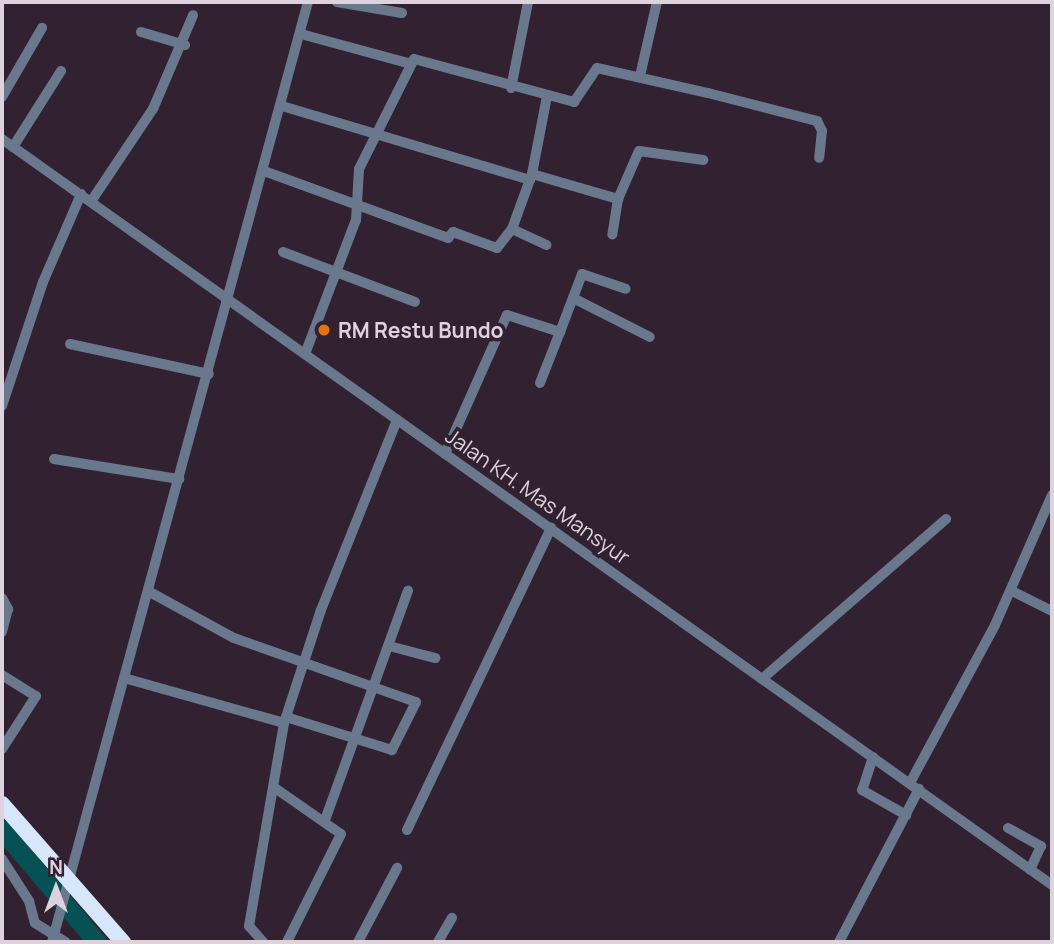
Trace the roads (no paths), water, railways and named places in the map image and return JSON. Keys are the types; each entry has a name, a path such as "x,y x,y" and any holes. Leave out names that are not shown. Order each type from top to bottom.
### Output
{"highway":[{"path":"2,804 67,890 123,942"}],"street":[{"path":"54,935 309,2"},
{"path":"337,2 402,13"},
{"path":"511,88 528,2"},
{"path":"640,76 657,2"},
{"path":"2,406 7,374 87,197 144,124 185,45 193,15"},
{"path":"2,97 42,28"},
{"path":"141,32 185,45"},
{"path":"301,34 408,63 421,58 511,88 579,100 597,68 640,76 817,121 822,131 819,158"},
{"path":"305,354 337,273 359,201 358,174 408,63"},
{"path":"13,147 61,71"},
{"path":"264,171 359,201 448,238 453,232 494,247 512,229 531,177 547,96"},
{"path":"282,106 618,200"},
{"name":"Jalan KH. Mas Mansyur","path":"2,139 1030,870 1051,882"},
{"path":"612,235 618,200 639,151 703,160"},
{"path":"512,229 547,245"},
{"path":"283,252 415,302"},
{"path":"540,383 584,274 626,289"},
{"path":"573,298 650,337"},
{"path":"445,454 507,315 560,332"},
{"path":"71,344 209,374"},
{"path":"263,942 249,926 285,720 302,663 397,420"},
{"path":"54,459 178,479"},
{"path":"839,942 905,815 914,786 1012,591 1052,495"},
{"path":"762,679 946,519"},
{"path":"407,830 551,528"},
{"path":"1012,591 1052,611"},
{"path":"124,678 285,720 359,736 394,750 415,706 414,699 234,638 148,592"},
{"path":"325,820 377,687 388,646 408,592"},
{"path":"2,598 8,609 2,632"},
{"path":"388,646 435,659"},
{"path":"2,675 36,696 2,749"},
{"path":"873,757 862,790 905,815"},
{"path":"275,788 325,820 341,838 287,942"},
{"path":"1008,828 1041,846 1030,870"},
{"path":"2,859 29,901 35,923 65,942"},
{"path":"358,942 397,868"},
{"path":"438,942 452,918"}],"waterway":[{"path":"2,830 97,942"}],"place":[{"name":"RM Restu Bundo","path":"324,330"}]}
